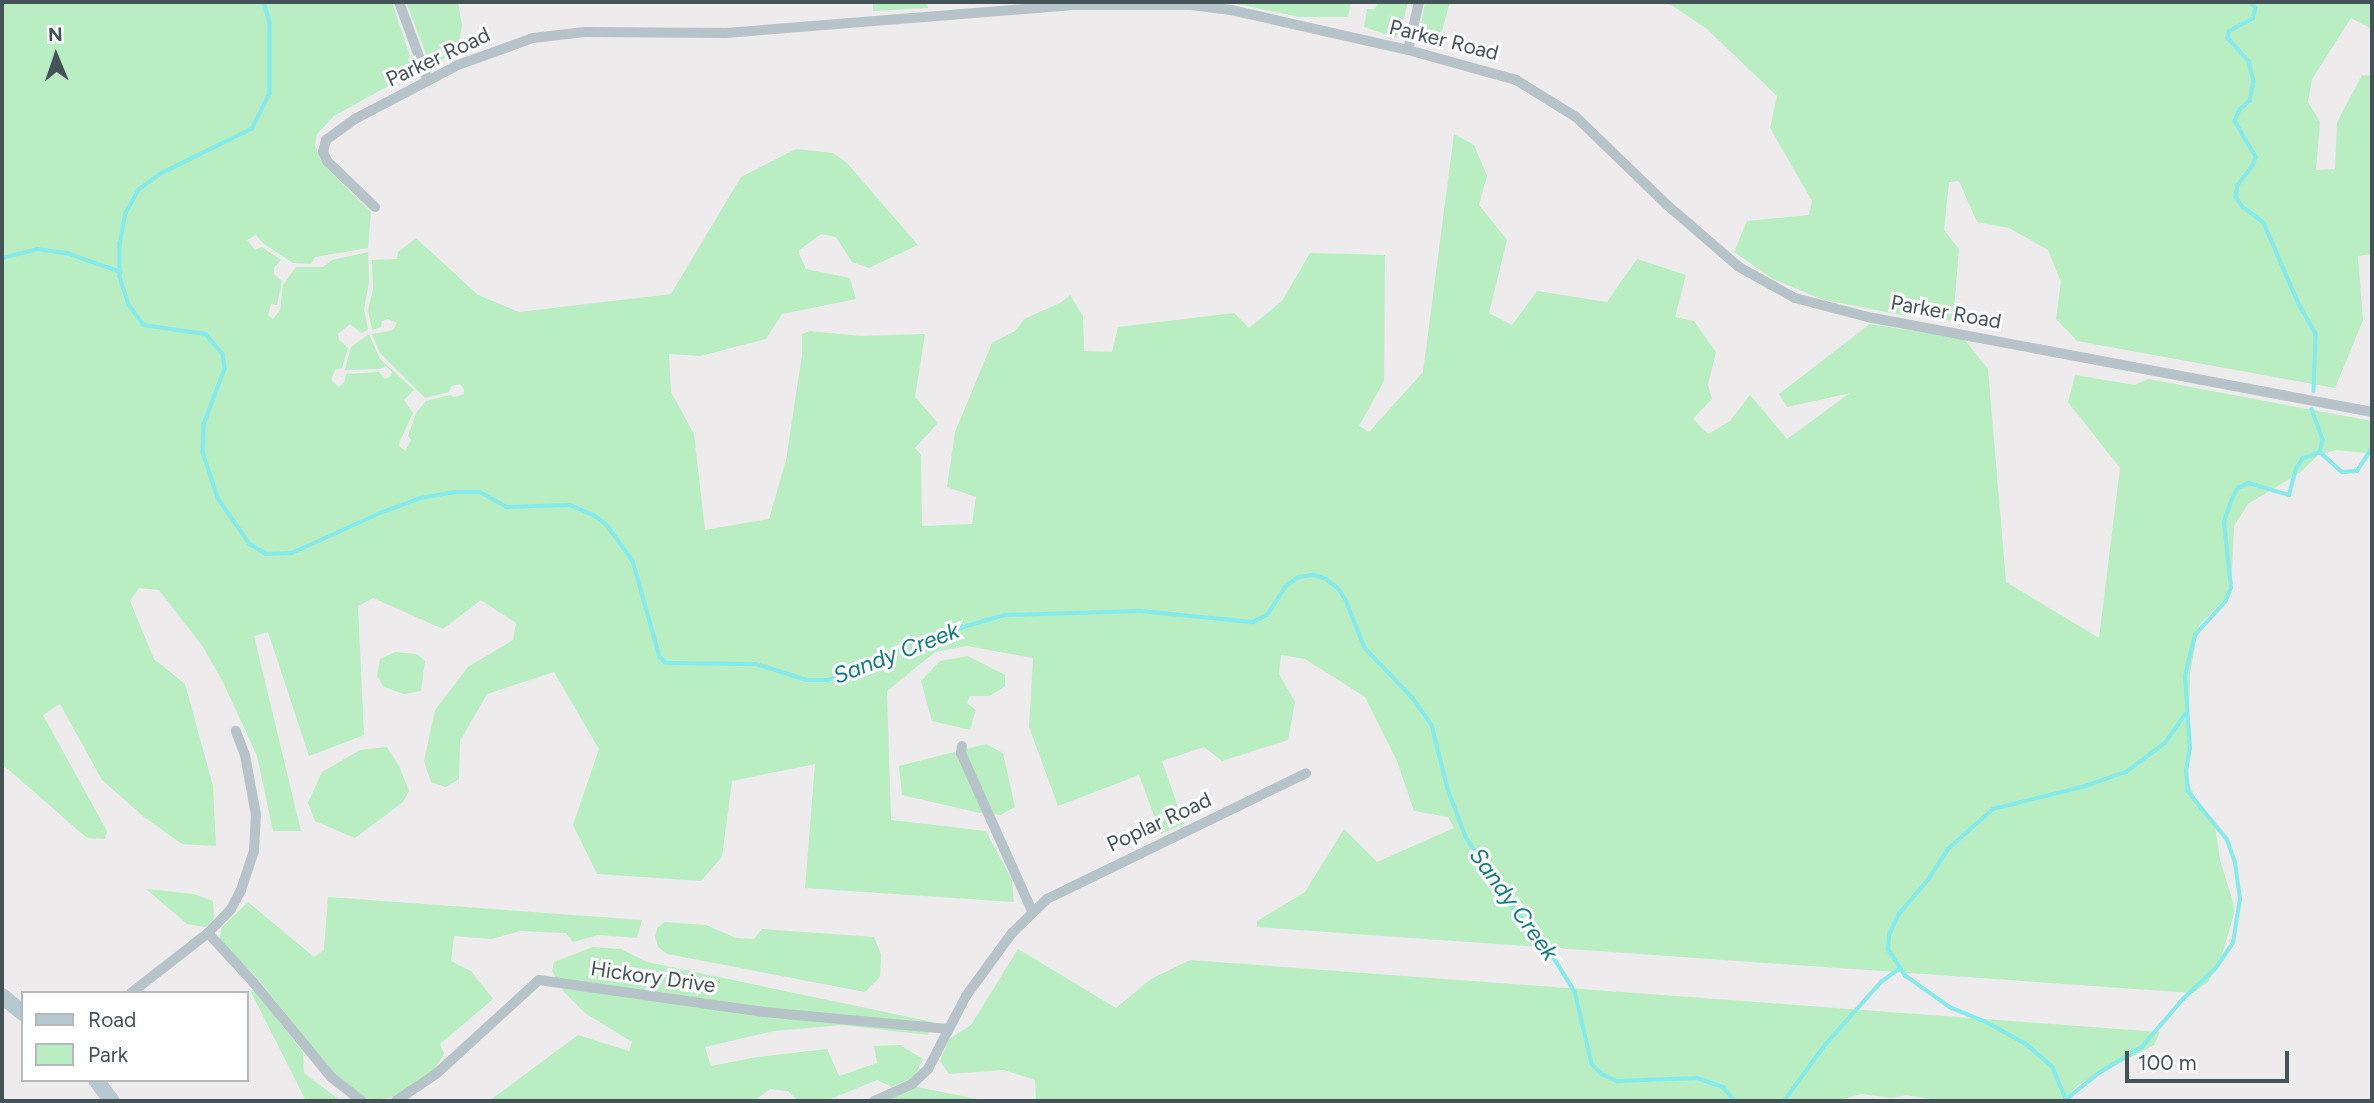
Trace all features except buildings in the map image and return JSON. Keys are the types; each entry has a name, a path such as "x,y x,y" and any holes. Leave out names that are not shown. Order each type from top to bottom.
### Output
{"main road":[{"path":"2,996 21,1011"},
{"path":"98,1082 112,1101"}],"street":[{"path":"399,2 428,81"},
{"path":"1408,50 1419,2"},
{"name":"Parker Road","path":"375,207 327,161 323,146 333,134 355,119 484,54 556,35 726,33 1107,4 1168,3 1219,8 1408,50 1516,80 1556,102 1576,117 1714,247 1757,279 1795,298 1868,317 2372,412"},
{"path":"134,991 208,933 231,909 246,880 254,851 256,815 251,783 236,731"},
{"path":"962,746 961,753 1032,911"},
{"name":"Poplar Road","path":"874,1101 912,1084 922,1076 966,996 1012,933 1032,911 1084,878 1307,773"},
{"path":"208,933 253,982 331,1077 362,1101"},
{"name":"Hickory Drive","path":"396,1101 436,1074 539,980 764,1012 948,1029"}],"green space":[{"path":"2,2 392,2 415,71 334,116 317,134 315,145 322,163 371,212 368,248 315,257 311,264 293,263 264,244 256,235 247,240 255,250 262,247 281,260 274,268 274,274 282,281 277,305 271,304 268,315 273,319 280,310 283,285 296,267 323,267 332,260 368,252 369,282 364,309 368,330 361,333 350,324 338,334 339,340 348,348 342,368 335,370 331,380 339,387 344,383 346,374 379,372 385,379 391,376 392,372 386,366 380,369 345,370 351,347 369,334 380,359 414,390 404,400 413,413 398,445 405,451 411,440 408,436 416,413 426,401 464,394 464,389 460,384 451,386 449,392 425,398 380,353 372,334 393,330 397,323 388,319 382,321 381,327 372,330 368,310 373,289 372,260 397,259 398,252 416,238 478,295 519,312 671,294 741,177 796,149 833,153 847,163 918,245 869,268 852,262 836,237 821,234 798,251 806,269 850,278 856,299 782,314 766,339 700,356 669,354 671,392 694,434 705,530 769,519 786,460 802,355 802,334 810,331 861,336 925,334 915,397 938,423 915,448 921,455 922,526 972,524 976,497 947,487 955,432 992,343 1015,331 1024,319 1060,303 1070,295 1083,316 1084,351 1112,352 1118,327 1234,313 1249,328 1282,301 1310,253 1385,255 1384,381 1359,426 1369,432 1423,372 1454,134 1474,145 1487,176 1479,205 1507,240 1489,313 1512,325 1537,291 1607,302 1637,259 1686,275 1675,317 1694,321 1716,352 1708,385 1712,399 1693,419 1708,434 1730,421 1750,395 1787,439 1850,393 1787,407 1779,394 1870,324 1964,339 1988,369 2006,582 2099,638 2120,468 2068,402 2075,375 2135,385 2148,379 2372,421 2372,450 2367,453 2336,450 2318,455 2301,472 2248,504 2234,526 2231,593 2199,625 2190,673 2188,780 2196,801 2215,826 2220,860 2233,902 2234,914 2221,958 2208,982 2193,993 1257,927 1257,921 1305,892 1344,829 1377,862 1454,828 1448,817 1414,811 1397,761 1365,697 1305,659 1281,655 1279,674 1295,702 1288,740 1222,761 1204,747 1162,761 1184,824 1161,834 1139,775 1058,806 1029,727 1033,658 967,646 935,652 887,691 891,820 986,831 1012,880 1014,902 805,888 815,764 732,781 722,857 701,881 597,874 573,825 599,749 554,672 487,694 460,741 459,779 446,787 431,782 424,761 435,710 468,667 513,640 516,623 481,600 443,629 373,598 358,606 364,735 309,756 268,632 254,636 301,831 273,831 257,756 223,682 203,647 159,590 139,588 130,601 154,659 185,684 213,786 216,846 182,844 144,817 102,780 60,704 43,715 107,831 105,839 87,838 2,764"},
{"path":"406,2 458,2 462,25 457,54 430,64"},
{"path":"873,2 927,2 928,8 873,11"},
{"path":"1228,2 1351,2 1348,17 1299,17"},
{"path":"1378,2 1408,2 1402,27 1396,38 1364,27 1367,9 1375,9"},
{"path":"1425,2 1450,2 1437,48 1418,43"},
{"path":"1667,2 2372,2 2372,29 2351,18 2312,79 2308,102 2320,122 2316,170 2335,169 2337,122 2362,75 2372,76 2372,254 2358,256 2363,320 2335,388 2077,341 2056,319 2061,282 2048,250 2009,228 1977,222 1959,181 1949,182 1944,230 1959,249 1953,321 1901,315 1821,299 1773,279 1734,252 1747,221 1809,215 1812,201 1770,128 1777,96 1707,29"},
{"path":"395,652 417,654 425,661 421,691 404,694 384,687 377,676 380,659"},
{"path":"968,656 1005,675 1005,686 990,696 970,696 967,703 976,710 970,730 932,721 921,681 940,661"},
{"path":"986,744 1003,753 1015,807 1001,815 980,813 902,795 899,766"},
{"path":"387,747 399,766 409,791 403,802 355,838 315,821 308,803 322,772 360,750"},
{"path":"146,889 194,894 213,901 214,919 206,927 187,924"},
{"path":"328,897 642,920 637,938 598,935 573,942 566,933 520,931 492,939 454,936 451,961 471,971 493,999 440,1044 444,1054 435,1069 402,1096 374,1100 357,1096 336,1078 259,980 219,940 222,927 248,902 314,957 324,950"},
{"path":"665,922 706,925 736,938 754,939 762,929 874,937 881,954 880,977 865,992 667,954 658,947 655,937 657,928"},
{"path":"593,947 621,949 647,962 933,1022 928,1035 842,1025 774,1031 705,1047 711,1066 757,1057 827,1049 839,1076 877,1063 874,1046 900,1045 923,1059 914,1077 892,1087 877,1080 826,1101 798,1101 788,1091 770,1089 754,1101 489,1101 578,1035 629,1051 632,1042 585,1013 564,992 552,971 554,962"},
{"path":"1018,949 1116,1008 1151,979 1190,960 2160,1032 2154,1045 2078,1085 2064,1101 1941,1101 1907,1095 1892,1098 1861,1094 1837,1101 1036,1101 1035,1080 1004,1070 949,1074 940,1061 949,1039 971,1025"},
{"path":"253,989 303,1052 304,1073 341,1101 306,1101 251,992"},
{"path":"917,1087 987,1101 885,1101"}],"waterway":[{"name":"Sandy Creek","path":"264,2 270,23 270,94 252,129 161,174 139,190 126,213 120,243 120,277 129,305 144,325 206,334 223,354 225,369 204,425 203,452 218,498 250,544 266,554 292,553 380,513 421,498 456,492 480,492 507,507 570,505 594,515 607,525 633,561 660,657 666,663 756,664 807,680 828,680 853,673 912,642 1005,615 1140,611 1253,622 1267,615 1285,587 1299,577 1314,575 1326,579 1338,588 1346,600 1365,648 1413,698 1432,725 1448,789 1466,837 1501,893 1554,958 1575,991 1592,1064 1602,1074 1617,1081 1697,1078 1723,1087 1735,1101"},
{"path":"2250,2 2256,8 2253,19 2229,32 2228,38 2249,61 2254,81 2250,101 2240,110 2235,121 2256,157 2253,166 2238,185 2236,197 2243,207 2264,223 2300,306 2316,334 2314,391"},
{"path":"2,258 37,249 67,253 121,272"},
{"path":"2312,409 2323,440 2320,452"},
{"path":"2064,1101 2099,1073 2142,1047 2183,999 2216,968 2233,943 2240,899 2235,863 2227,840 2188,792 2186,771 2190,749 2185,676 2195,635 2225,602 2231,588 2224,522 2232,499 2238,488 2249,483 2289,495 2296,469 2302,459 2320,452 2342,472 2357,471 2372,448"},
{"path":"2066,1100 2052,1067 2027,1045 1985,1022 1952,1009 1905,976 1888,950 1889,935 1899,914 1928,880 1948,849 1993,809 2086,786 2126,772 2165,743 2185,714"},
{"name":"Sandy Creek","path":"1784,1101 1825,1045 1881,982 1900,968"}]}
